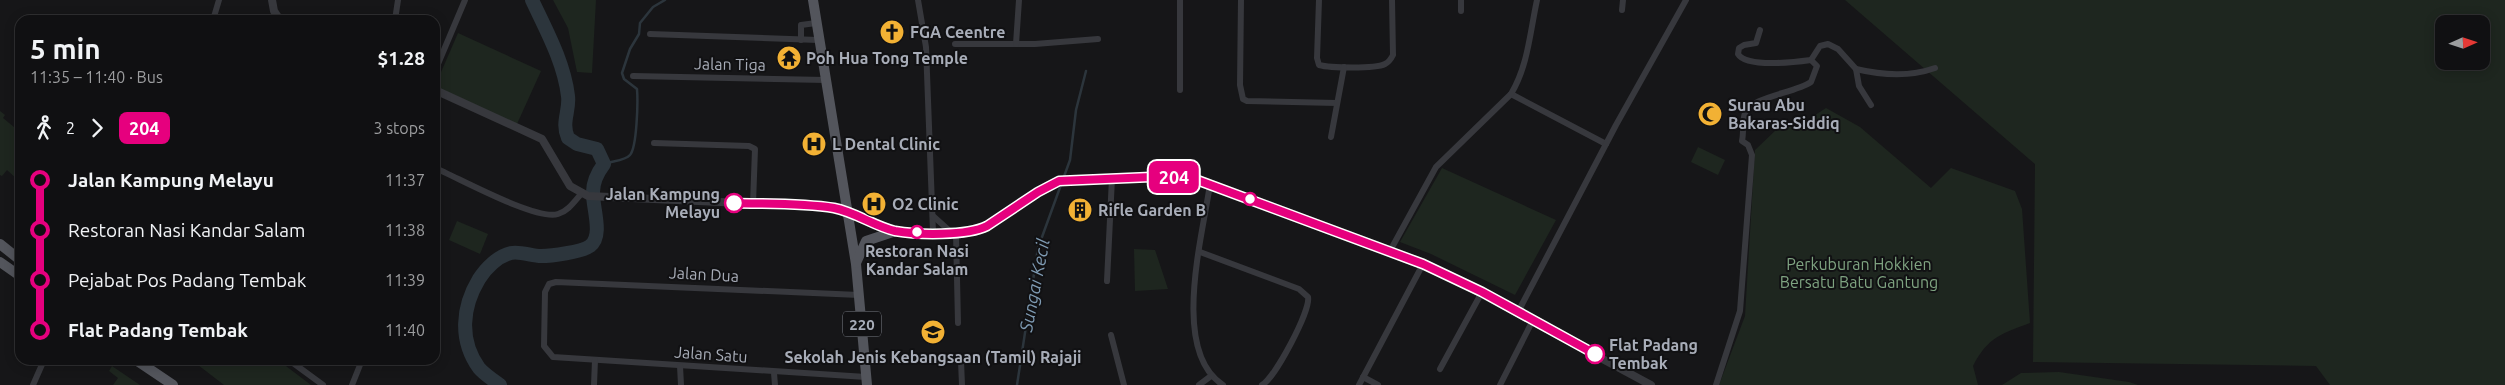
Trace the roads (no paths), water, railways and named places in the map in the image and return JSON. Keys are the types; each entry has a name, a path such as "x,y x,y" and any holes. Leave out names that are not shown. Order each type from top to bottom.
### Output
{"main road":[{"name":"220","path":"813,0 856,264 867,381"},
{"path":"856,264 866,241 896,231"},
{"path":"0,244 15,256"},
{"path":"0,262 15,272"},
{"path":"143,365 173,385"},
{"path":"153,365 178,385"}],"street":[{"path":"214,15 219,0"},
{"path":"272,0 277,15"},
{"path":"396,15 398,0"},
{"path":"440,59 465,0"},
{"path":"918,0 926,47 933,232"},
{"path":"1016,44 1019,0"},
{"path":"1180,0 1180,90"},
{"path":"1241,0 1241,97 1247,102 1337,102"},
{"path":"1319,0 1317,58 1319,65 1344,66 1383,65 1390,60 1393,55 1392,0"},
{"path":"1461,0 1461,11"},
{"path":"1390,251 1436,167 1511,94 1523,69 1537,0"},
{"path":"1622,10 1623,0"},
{"path":"1518,312 1606,144 1686,0"},
{"path":"801,40 801,25 816,23"},
{"path":"1760,30 1756,43 1739,48 1738,54 1742,59 1754,63 1796,63 1811,60 1820,46 1828,44 1838,49 1856,69 1860,86 1871,105"},
{"path":"650,34 818,40"},
{"path":"956,44 1016,44 1098,39"},
{"path":"1716,385 1740,311 1752,155 1748,145 1742,141 1745,113 1753,103 1793,91 1811,82 1817,66 1811,60"},
{"path":"1331,137 1344,66"},
{"path":"1856,69 1871,72 1912,74 1935,68"},
{"name":"Jalan Tiga","path":"633,76 826,80"},
{"path":"440,92 542,139 565,180 584,195 604,198 827,207 848,212 896,231 954,233 979,230 1038,192 1063,180 1181,178 1210,184 1423,264 1482,292 1651,385"},
{"path":"1511,94 1606,144"},
{"path":"654,143 749,146 755,149 753,204"},
{"path":"440,170 518,206 547,216 558,214 584,195"},
{"path":"1108,281 1112,178"},
{"path":"1210,184 1200,252 1194,327 1199,350 1211,376 1223,385"},
{"path":"933,216 954,233 958,323"},
{"path":"1200,252 1299,289 1308,297 1309,306 1290,344 1271,378 1262,385"},
{"path":"1359,385 1423,264"},
{"name":"Jalan Dua","path":"553,357 544,346 545,292 549,284 556,282 859,295"},
{"path":"1440,369 1482,292"},
{"path":"1500,385 1533,320"},
{"path":"1111,335 1124,385"},
{"name":"Jalan Satu","path":"553,357 774,372 867,381"},
{"path":"594,385 595,360"},
{"path":"961,361 962,385"},
{"path":"33,385 42,365"},
{"path":"296,365 323,385"},
{"path":"352,385 360,365"},
{"path":"680,366 681,385"},
{"path":"774,372 775,385"},
{"path":"1199,385 1211,376"},
{"path":"1363,377 1378,385"}],"waterway":[{"path":"500,385 479,368 468,346 465,324 466,312 473,290 489,267 506,255 515,253 537,256 552,255 574,252 590,246 594,241 597,228 593,198 594,184 604,164 597,149 577,144 568,138 565,127 568,96 563,71 554,46 532,0"},
{"path":"604,164 625,159 632,150 636,124 637,89 624,79 622,73 630,49 639,34 640,23 653,7 665,0"},
{"name":"Sungai Kecil","path":"1017,385 1038,248 1070,160 1076,110 1086,71"}],"place":[{"name":"FGA Ceentre","path":"892,32"},
{"name":"Poh Hua Tong Temple","path":"789,58"},
{"name":"Surau Abu Bakaras-Siddiq","path":"1710,114"},
{"name":"L Dental Clinic","path":"814,144"},
{"name":"Jalan Kampung Melayu","path":"734,203"},
{"name":"O2 Clinic","path":"874,204"},
{"name":"Rifle Garden B","path":"1080,210"},
{"name":"Restoran Nasi Kandar Salam","path":"917,232"},
{"name":"Sekolah Jenis Kebangsaan (Tamil) Rajaji","path":"933,332"},
{"name":"Flat Padang Tembak","path":"1595,354"}],"park label":[{"name":"Perkuburan Hokkien Bersatu Batu Gantung","path":"1859,273"}]}
